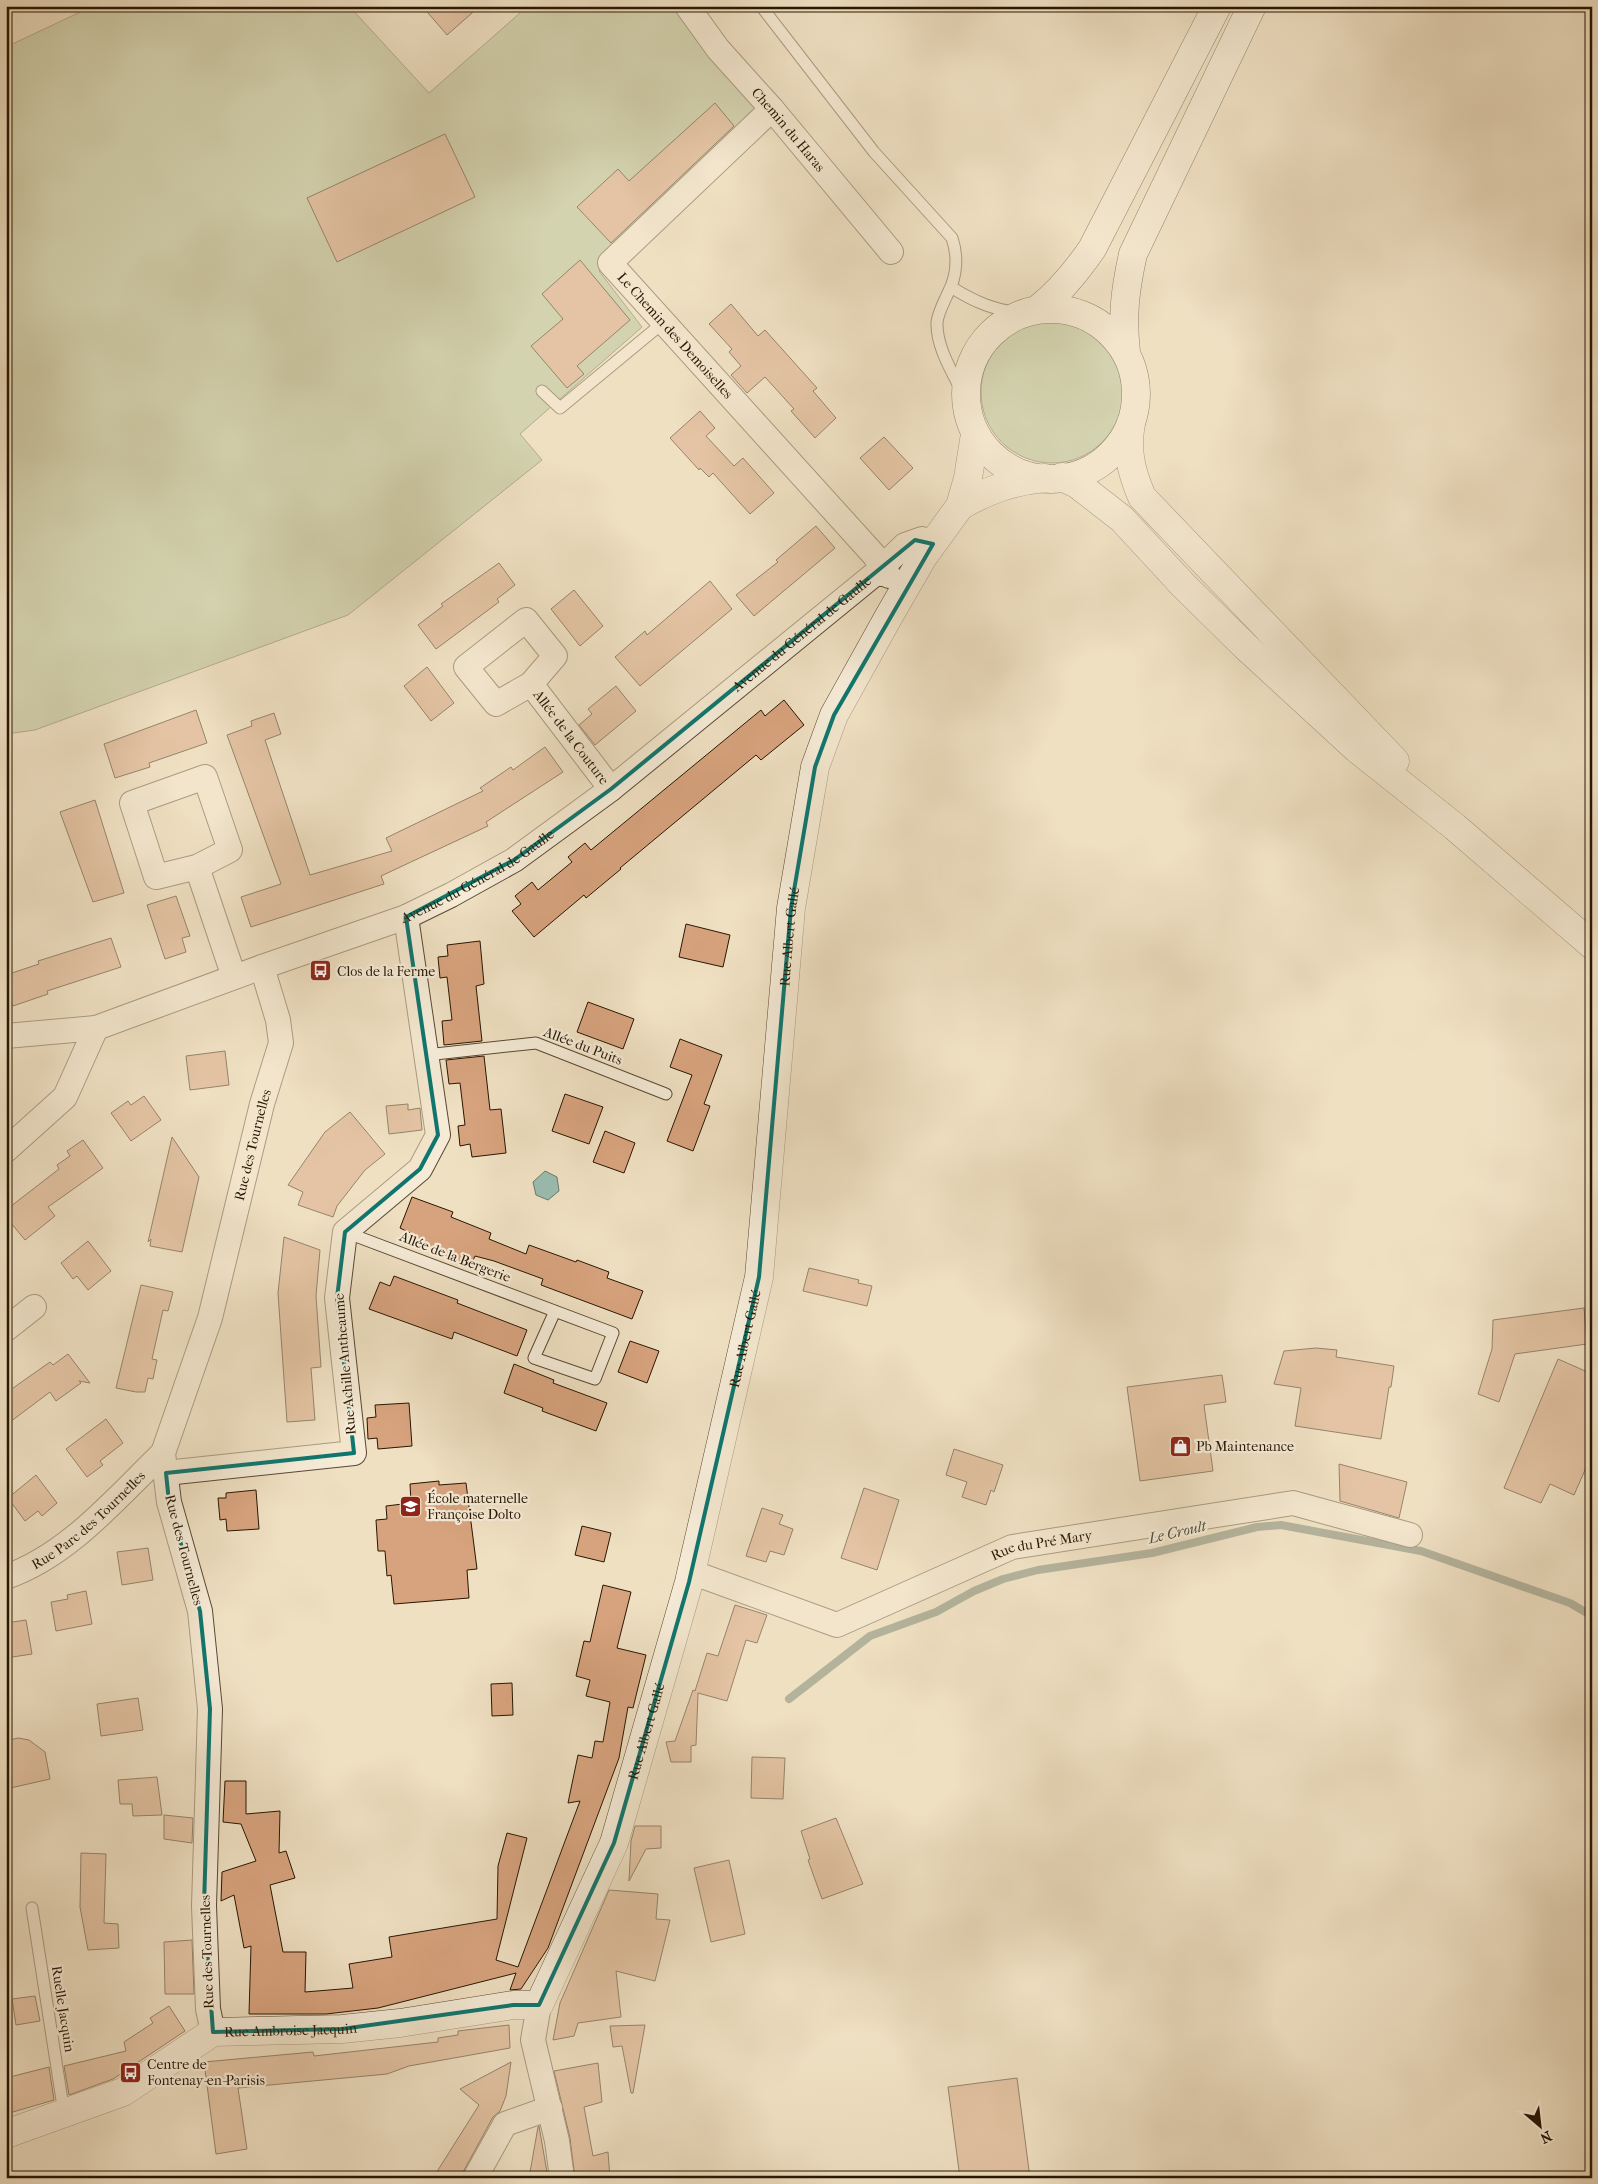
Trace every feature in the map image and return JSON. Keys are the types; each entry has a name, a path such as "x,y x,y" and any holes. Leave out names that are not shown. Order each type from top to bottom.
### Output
{"street":[{"name":"Chemin du Haras","path":"687,6 718,49 772,109 891,252"},
{"path":"1217,6 1092,249 1070,279 1054,296 1030,311 998,326 982,342 970,364 965,387 967,412 975,434 990,454 1009,468 1032,477 1054,478 1077,484 1122,519 1184,585 1357,749 1455,827 1592,945"},
{"path":"1252,6 1133,254 1124,290 1123,322 1126,352 1134,375 1136,399 1128,453 1131,469 1142,497 1369,734 1455,827"},
{"name":"Le Chemin des Demoiselles","path":"772,109 610,264 889,575"},
{"path":"1030,311 1064,309 1089,317 1110,332 1126,352"},
{"path":"960,506 1002,485 1020,480 1081,474 1102,462 1119,444 1131,423"},
{"path":"960,506 968,478 975,434"},
{"name":"Rue Albert Gallé","path":"562,2178 550,2108 533,2040 539,2005 614,1843 691,1572 759,1278 791,908 815,767 889,575 933,544 960,506"},
{"name":"Avenue du Général de Gaulle","path":"6,1036 96,1028 406,917 514,860 611,789 889,575"},
{"name":"Allée de la Couture","path":"531,684 611,789"},
{"path":"205,777 230,850 197,867 156,877 132,803 205,777"},
{"path":"197,867 234,977"},
{"path":"345,1232 420,1169 438,1136 406,917"},
{"name":"Rue des Tournelles","path":"213,2032 208,2010 204,1906 210,1709 200,1612 168,1502 164,1463 210,1318 262,1104 281,1043 278,1020 262,967"},
{"path":"6,1150 65,1097 96,1028"},
{"name":"Rue Achille Antheaume","path":"164,1463 354,1453 337,1298 345,1232"},
{"path":"6,1329 34,1307"},
{"name":"Rue Parc des Tournelles","path":"6,1577 26,1570 87,1528 164,1463"},
{"name":"Rue du Pré Mary","path":"691,1572 837,1625 1012,1547 1293,1503 1410,1535"},
{"name":"Rue Ambroise Jacquin","path":"6,2134 64,2115 123,2092 213,2032 342,2029 400,2023 513,2005 539,2005"},
{"path":"475,2178 506,2124 550,2108"}],"lane":[{"path":"761,6 874,152 952,238 957,255 951,287 937,320 938,335 942,352 966,400"},
{"path":"951,287 976,302 996,310 1030,311"},
{"path":"542,391 560,408 664,322"},
{"name":"Allée du Puits","path":"426,1056 536,1043 666,1094"},
{"name":"Allée de la Bergerie","path":"345,1232 555,1311 613,1333 595,1378 534,1358 555,1311"},
{"name":"Ruelle Jacquin","path":"32,1908 64,2115"}],"highlighted area":[{"path":"915,540 933,544 834,715 815,767 791,908 759,1277 689,1582 614,1843 539,2005 513,2005 342,2029 213,2032 204,1906 210,1709 200,1611 169,1502 166,1473 354,1453 337,1298 345,1232 420,1169 438,1135 406,917 514,860 611,789"}],"shaded area":[{"path":"93,6 349,6 429,93 528,6 678,6 759,114 599,271 642,327 520,434 542,460 348,615 35,730 6,734 6,47"},
{"path":"1052,321 1066,322 1079,326 1092,333 1102,342 1111,352 1118,365 1122,378 1122,406 1118,419 1111,432 1102,442 1092,451 1079,458 1066,462 1052,463 1038,462 1025,458 1012,451 1002,442 993,432 986,419 982,406 981,392 982,378 986,365 993,352 1002,342 1012,333 1025,326 1038,322"},
{"path":"545,1171 557,1177 559,1191 548,1200 536,1195 533,1182"}],"building":[{"path":"422,6 480,6 447,35"},
{"path":"715,103 734,126 611,243 577,207 618,169 629,181"},
{"path":"445,134 475,197 337,262 307,198"},
{"path":"580,260 630,320 577,366 584,374 567,388 531,346 563,319 542,294"},
{"path":"731,304 758,336 765,330 817,388 813,391 836,418 815,438 791,411 794,409 765,377 747,393 731,375 741,366 729,352 732,349 709,324"},
{"path":"700,411 715,428 706,436 734,466 743,458 774,493 750,514 713,473 709,477 700,468 699,470 670,438"},
{"path":"884,437 913,468 889,490 860,458"},
{"path":"816,526 835,548 754,616 736,595 778,562 776,560"},
{"path":"499,563 515,585 497,599 499,602 436,649 418,625 443,606 441,604"},
{"path":"710,581 732,609 640,686 615,657 645,631 647,635"},
{"path":"574,590 603,626 580,646 551,609"},
{"path":"427,667 454,703 431,721 404,686"},
{"path":"616,686 636,711 595,745 579,725 592,714 588,709"},
{"path":"784,700 804,725 761,760 756,755 586,898 584,895 534,937 512,911 521,904 515,896 532,882 538,890 572,862 568,857 585,843 591,850 761,710 765,716"},
{"path":"196,710 207,743 149,763 150,767 115,778 104,744"},
{"path":"274,713 281,734 265,740 310,875 392,851 386,838 483,791 480,788 511,767 513,770 545,747 563,772 486,822 488,826 381,876 384,884 251,927 241,897 281,884 227,735 252,726 251,721"},
{"path":"95,800 124,893 93,902 60,812"},
{"path":"176,896 190,936 182,938 186,952 165,959 147,905"},
{"path":"686,924 730,935 723,967 679,957"},
{"path":"111,938 121,967 47,991 48,994 13,1006 6,986 6,975 39,964 38,961"},
{"path":"480,941 484,984 476,986 482,1041 444,1045 442,1021 452,1020 447,977 440,978 438,957 448,956 447,945"},
{"path":"588,1002 634,1019 623,1049 577,1032"},
{"path":"680,1039 722,1055 704,1104 710,1106 693,1151 667,1141 692,1075 670,1067"},
{"path":"225,1051 229,1085 190,1090 186,1056"},
{"path":"484,1056 490,1110 501,1109 506,1153 472,1157 470,1144 460,1146 458,1126 465,1125 460,1083 449,1084 446,1060"},
{"path":"565,1094 603,1107 589,1144 552,1131"},
{"path":"144,1096 161,1120 131,1141 111,1113 128,1101 131,1105"},
{"path":"408,1104 408,1110 420,1108 422,1130 389,1134 386,1106"},
{"path":"350,1112 385,1154 365,1170 337,1206 333,1217 298,1205 303,1192 288,1185 325,1132"},
{"path":"605,1131 635,1143 624,1173 593,1162"},
{"path":"172,1137 199,1177 182,1252 150,1246 151,1239 148,1242"},
{"path":"83,1140 103,1168 48,1207 55,1216 25,1240 6,1217 6,1210 59,1169 57,1165 70,1156 67,1151"},
{"path":"412,1197 453,1212 451,1217 491,1233 489,1239 526,1254 529,1245 609,1272 607,1278 643,1291 632,1319 541,1285 543,1279 494,1261 475,1256 471,1265 407,1242 410,1233 400,1228"},
{"path":"284,1237 320,1250 316,1296 321,1367 311,1368 315,1420 287,1422 278,1293"},
{"path":"88,1241 111,1271 88,1290 77,1276 73,1279 61,1263"},
{"path":"809,1268 859,1280 858,1283 872,1286 867,1306 803,1291"},
{"path":"394,1276 458,1300 457,1303 527,1330 517,1356 454,1332 452,1339 369,1309 380,1282 390,1286"},
{"path":"141,1285 173,1292 168,1311 163,1310 152,1359 157,1360 153,1379 148,1378 145,1392 136,1392 116,1388"},
{"path":"1584,1308 1587,1344 1515,1354 1499,1402 1478,1394 1492,1349 1493,1320"},
{"path":"630,1341 659,1351 647,1383 618,1372"},
{"path":"1316,1348 1337,1350 1336,1357 1394,1366 1381,1439 1295,1426 1301,1388 1274,1384 1284,1351"},
{"path":"68,1354 90,1383 79,1381 81,1383 56,1401 50,1392 6,1425 6,1393 50,1362 53,1365"},
{"path":"1558,1359 1592,1374 1592,1454 1574,1495 1550,1484 1541,1503 1504,1488"},
{"path":"514,1364 554,1380 553,1383 607,1403 596,1431 542,1411 543,1408 504,1393"},
{"path":"1222,1375 1226,1402 1204,1405 1213,1471 1140,1481 1127,1387"},
{"path":"409,1403 412,1446 378,1449 377,1438 368,1439 367,1418 376,1417 375,1405"},
{"path":"106,1419 123,1443 100,1461 103,1465 87,1477 66,1449"},
{"path":"954,1449 1003,1465 994,1492 991,1490 986,1505 962,1497 967,1482 946,1475"},
{"path":"1339,1464 1407,1482 1399,1518 1340,1501"},
{"path":"36,1475 57,1503 42,1516 38,1511 25,1521 8,1498"},
{"path":"439,1481 439,1485 466,1483 477,1569 467,1570 469,1598 394,1604 391,1575 387,1576 385,1551 378,1551 376,1520 387,1519 386,1506 411,1503 410,1484"},
{"path":"864,1488 899,1500 877,1570 841,1558"},
{"path":"256,1490 259,1529 227,1531 226,1519 220,1520 218,1498 226,1498 226,1493"},
{"path":"762,1508 783,1515 779,1524 793,1529 784,1555 770,1551 766,1562 746,1556"},
{"path":"582,1526 611,1533 604,1562 575,1555"},
{"path":"148,1548 153,1580 122,1585 117,1552"},
{"path":"603,1585 631,1592 617,1648 646,1655 633,1708 628,1707 619,1758 548,1948 521,1989 510,1990 516,1973 378,2008 326,2014 249,2014 251,1946 244,1948 234,1895 221,1901 222,1872 256,1861 241,1824 223,1822 225,1781 246,1781 246,1814 280,1811 279,1853 286,1851 295,1878 270,1885 283,1952 306,1952 305,1992 353,1988 349,1964 392,1957 389,1937 497,1919 498,1866 507,1833 527,1838 496,1960 518,1967 580,1801 568,1803 578,1755 592,1758 595,1741 603,1742 610,1702 586,1696 590,1680 576,1676 584,1641 590,1642"},
{"path":"86,1591 92,1624 56,1631 51,1602 68,1599 67,1595"},
{"path":"735,1605 767,1615 757,1643 746,1640 727,1701 698,1693 696,1745 691,1746 691,1762 671,1762 666,1742 675,1741 693,1690 695,1691 707,1653 718,1656"},
{"path":"26,1620 32,1654 6,1658 6,1623"},
{"path":"512,1683 513,1715 492,1716 491,1684"},
{"path":"138,1698 143,1730 101,1736 97,1704"},
{"path":"18,1738 29,1740 45,1752 50,1779 6,1789 6,1741"},
{"path":"752,1757 785,1758 783,1799 751,1798"},
{"path":"157,1777 162,1815 133,1816 132,1804 120,1804 118,1780"},
{"path":"164,1815 193,1818 192,1843 164,1839"},
{"path":"836,1818 863,1884 822,1899 808,1860 810,1859 801,1831"},
{"path":"635,1826 661,1826 661,1848 646,1849 629,1881 631,1841"},
{"path":"81,1853 106,1854 104,1923 118,1924 119,1948 88,1950 80,1907"},
{"path":"729,1860 745,1934 711,1942 694,1868"},
{"path":"609,1890 658,1894 656,1919 670,1920 655,1981 616,1971 621,2017 578,2023 574,2036 553,2040 560,2003"},
{"path":"192,1940 194,1994 165,1994 164,1942"},
{"path":"35,1996 40,2021 16,2025 12,1999"},
{"path":"169,2006 185,2031 113,2079 69,2095 64,2066 126,2051 124,2042 153,2023 150,2018"},
{"path":"509,2025 510,2048 409,2066 387,2074 238,2088 247,2149 216,2154 204,2062 313,2052 314,2056 438,2042 438,2038 458,2035 458,2031"},
{"path":"645,2025 633,2093 631,2093 622,2046 613,2047 610,2026"},
{"path":"511,2062 506,2096 500,2111 493,2117 460,2178 433,2178 479,2105 460,2089"},
{"path":"598,2063 602,2102 584,2107 593,2156 608,2152 610,2178 575,2178 570,2138 554,2071"},
{"path":"49,2067 54,2100 6,2114 6,2078"},
{"path":"1017,2078 1030,2178 960,2178 948,2087"},
{"path":"538,2127 548,2178 529,2178"}],"waterway":[{"name":"Le Croult","path":"789,1699 870,1636 936,1612 974,1591 1003,1579 1038,1570 1152,1553 1257,1527 1281,1525 1421,1551 1570,1603 1592,1616"}],"place":[{"name":"Clos de la Ferme","path":"321,971"},
{"name":"Pb Maintenance","path":"1180,1446"},
{"name":"École maternelle Françoise Dolto","path":"411,1506"},
{"name":"Centre de Fontenay-en-Parisis","path":"131,2072"}]}
